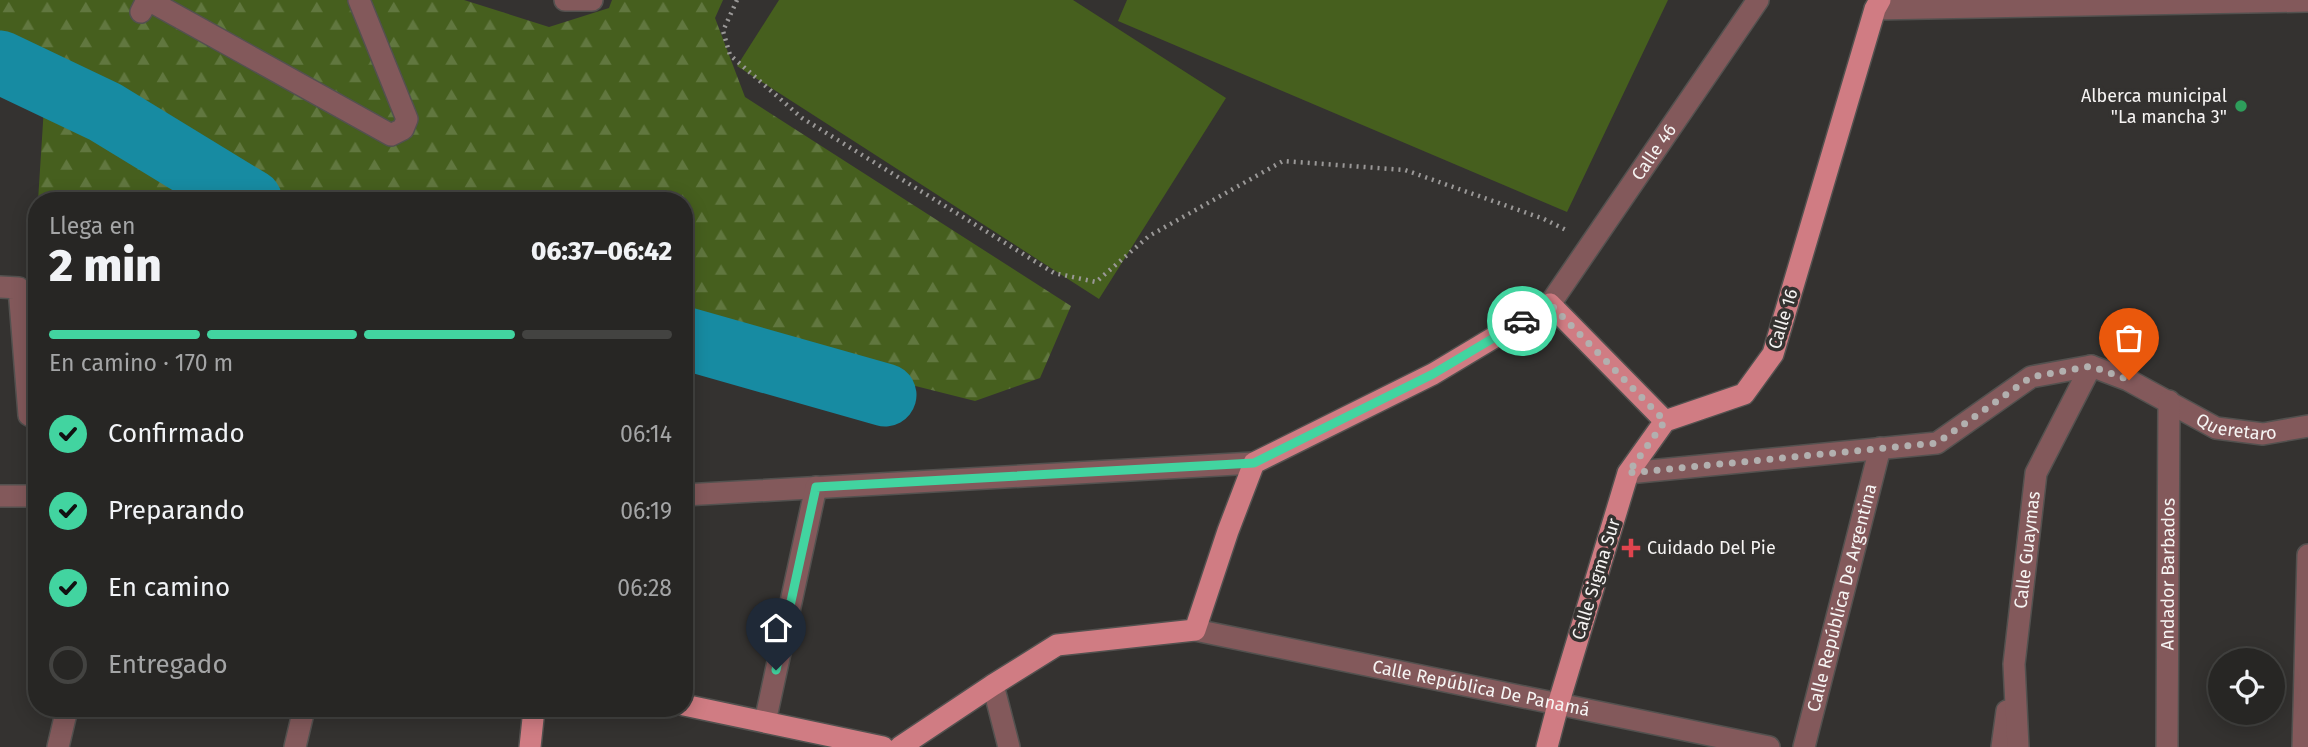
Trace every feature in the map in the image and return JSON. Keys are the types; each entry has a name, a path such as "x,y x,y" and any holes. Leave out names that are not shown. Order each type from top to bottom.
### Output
{"main road":[{"name":"Calle 16","path":"1665,421 1744,394 1773,355 1878,4"},
{"path":"900,747 1057,645 1195,630 1254,463 1433,374 1550,304 1665,421"},
{"name":"Calle Sigma Sur","path":"1547,747 1628,473 1665,421"},
{"path":"693,707 883,747"},
{"path":"530,747 533,717"}],"street":[{"path":"141,12 145,4 152,2 391,135 403,129 407,120 359,0"},
{"path":"565,0 592,0"},
{"name":"Calle 46","path":"1550,304 1758,0"},
{"path":"1878,4 2308,1"},
{"path":"9,287 28,409"},
{"path":"1628,473 1937,443 2031,377 2091,366"},
{"name":"Queretaro","path":"2091,366 2129,380 2216,428 2263,434 2308,426"},
{"name":"Calle Guaymas","path":"2018,747 2014,664 2036,473 2091,366"},
{"name":"Andador Barbados","path":"2167,747 2169,401"},
{"name":"Calle República De Argentina","path":"1804,747 1880,448"},
{"path":"693,494 1254,463"},
{"path":"765,722 816,487"},
{"path":"0,496 28,496"},
{"path":"2303,747 2308,555"},
{"name":"Calle República De Panamá","path":"1195,630 1769,747"},
{"path":"2002,747 2014,664"},
{"path":"993,685 1010,747"},
{"path":"58,747 65,717"},
{"path":"295,747 302,717"}],"path":[{"path":"737,0 723,31 730,55 802,118 1054,273 1096,282 1149,236 1283,161 1405,170 1544,219 1592,242"}],"green space":[{"path":"0,0 464,0 549,27 609,8 612,0 723,0 715,18 745,97 1071,306 1040,378 975,401 844,368 693,320 693,192 263,192 202,159 193,192 39,192 44,107 0,82"},
{"path":"779,0 1073,0 1226,98 1099,299 737,66"},
{"path":"1127,0 1668,0 1567,212 1118,21"}],"waterway":[{"path":"0,62 105,112 236,192"},
{"path":"693,341 885,395"}],"way so far":[{"path":"1522,321 1550,304 1665,421 1628,473 1937,443 2031,377 2091,366 2129,380"}],"place":[{"name":"Alberca municipal \"La mancha 3\"","path":"2241,106"},
{"name":"Cuidado Del Pie","path":"1631,548"}],"route":[{"path":"776,670 816,487 1254,463 1433,374 1522,321"}]}
